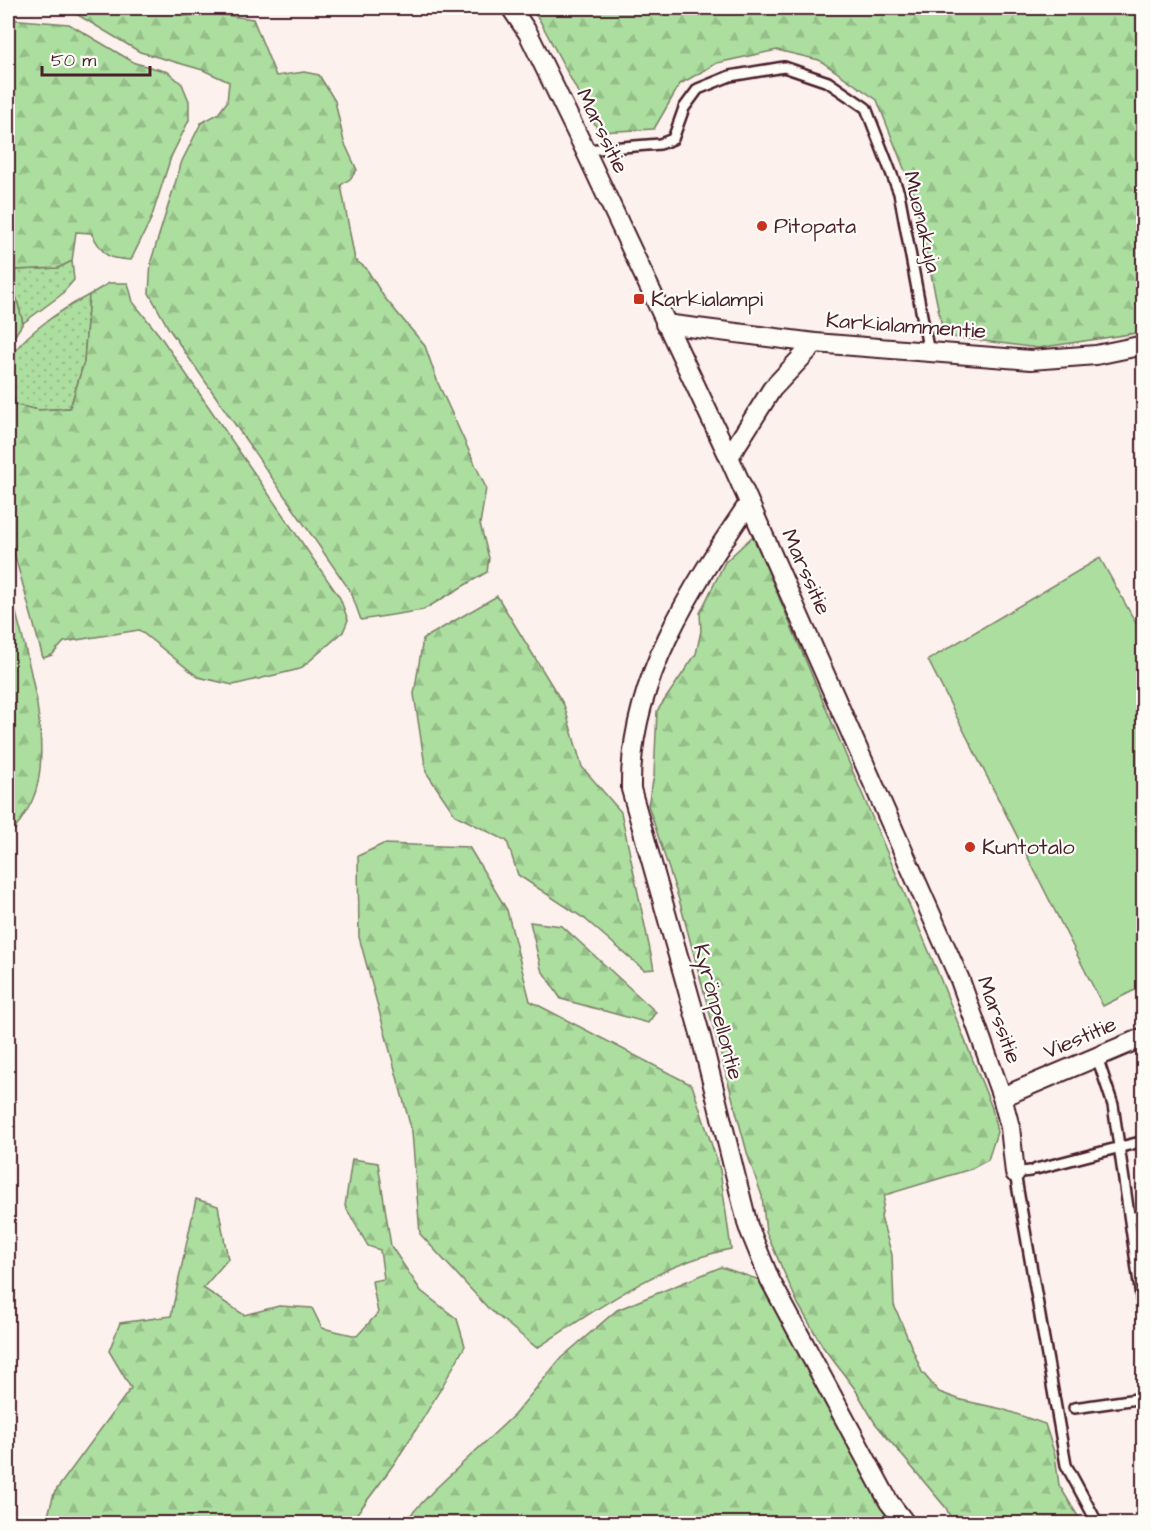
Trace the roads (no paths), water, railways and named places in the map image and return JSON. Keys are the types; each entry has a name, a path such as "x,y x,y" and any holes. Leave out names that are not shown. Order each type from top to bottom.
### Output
{"street":[{"name":"Marssitie","path":"511,8 528,33 585,150 729,457 960,980 1027,1171"},
{"name":"Karkialammentie","path":"665,324 815,343 1031,360 1096,355 1143,345"},
{"path":"729,457 752,416 772,389 815,343"},
{"name":"Kyrönpellontie","path":"748,503 697,579 671,629 643,702 635,731 630,758 631,789 701,1037 748,1226 770,1280 889,1502 906,1524"},
{"name":"Viestitie","path":"1002,1097 1143,1037"}],"lane":[{"name":"Muonakuja","path":"585,150 660,144 673,139 684,108 698,89 730,76 784,67 828,82 866,108 899,193 929,353"},
{"path":"1097,1057 1113,1105 1143,1317"},
{"path":"1098,1524 1066,1465 1027,1171 1143,1142"},
{"path":"1130,1218 1143,1215"},
{"path":"1074,1408 1143,1398"}],"place":[{"name":"Pitopata","path":"762,226"},
{"name":"Karkialampi","path":"639,299"},
{"name":"Kuntotalo","path":"970,847"}]}
